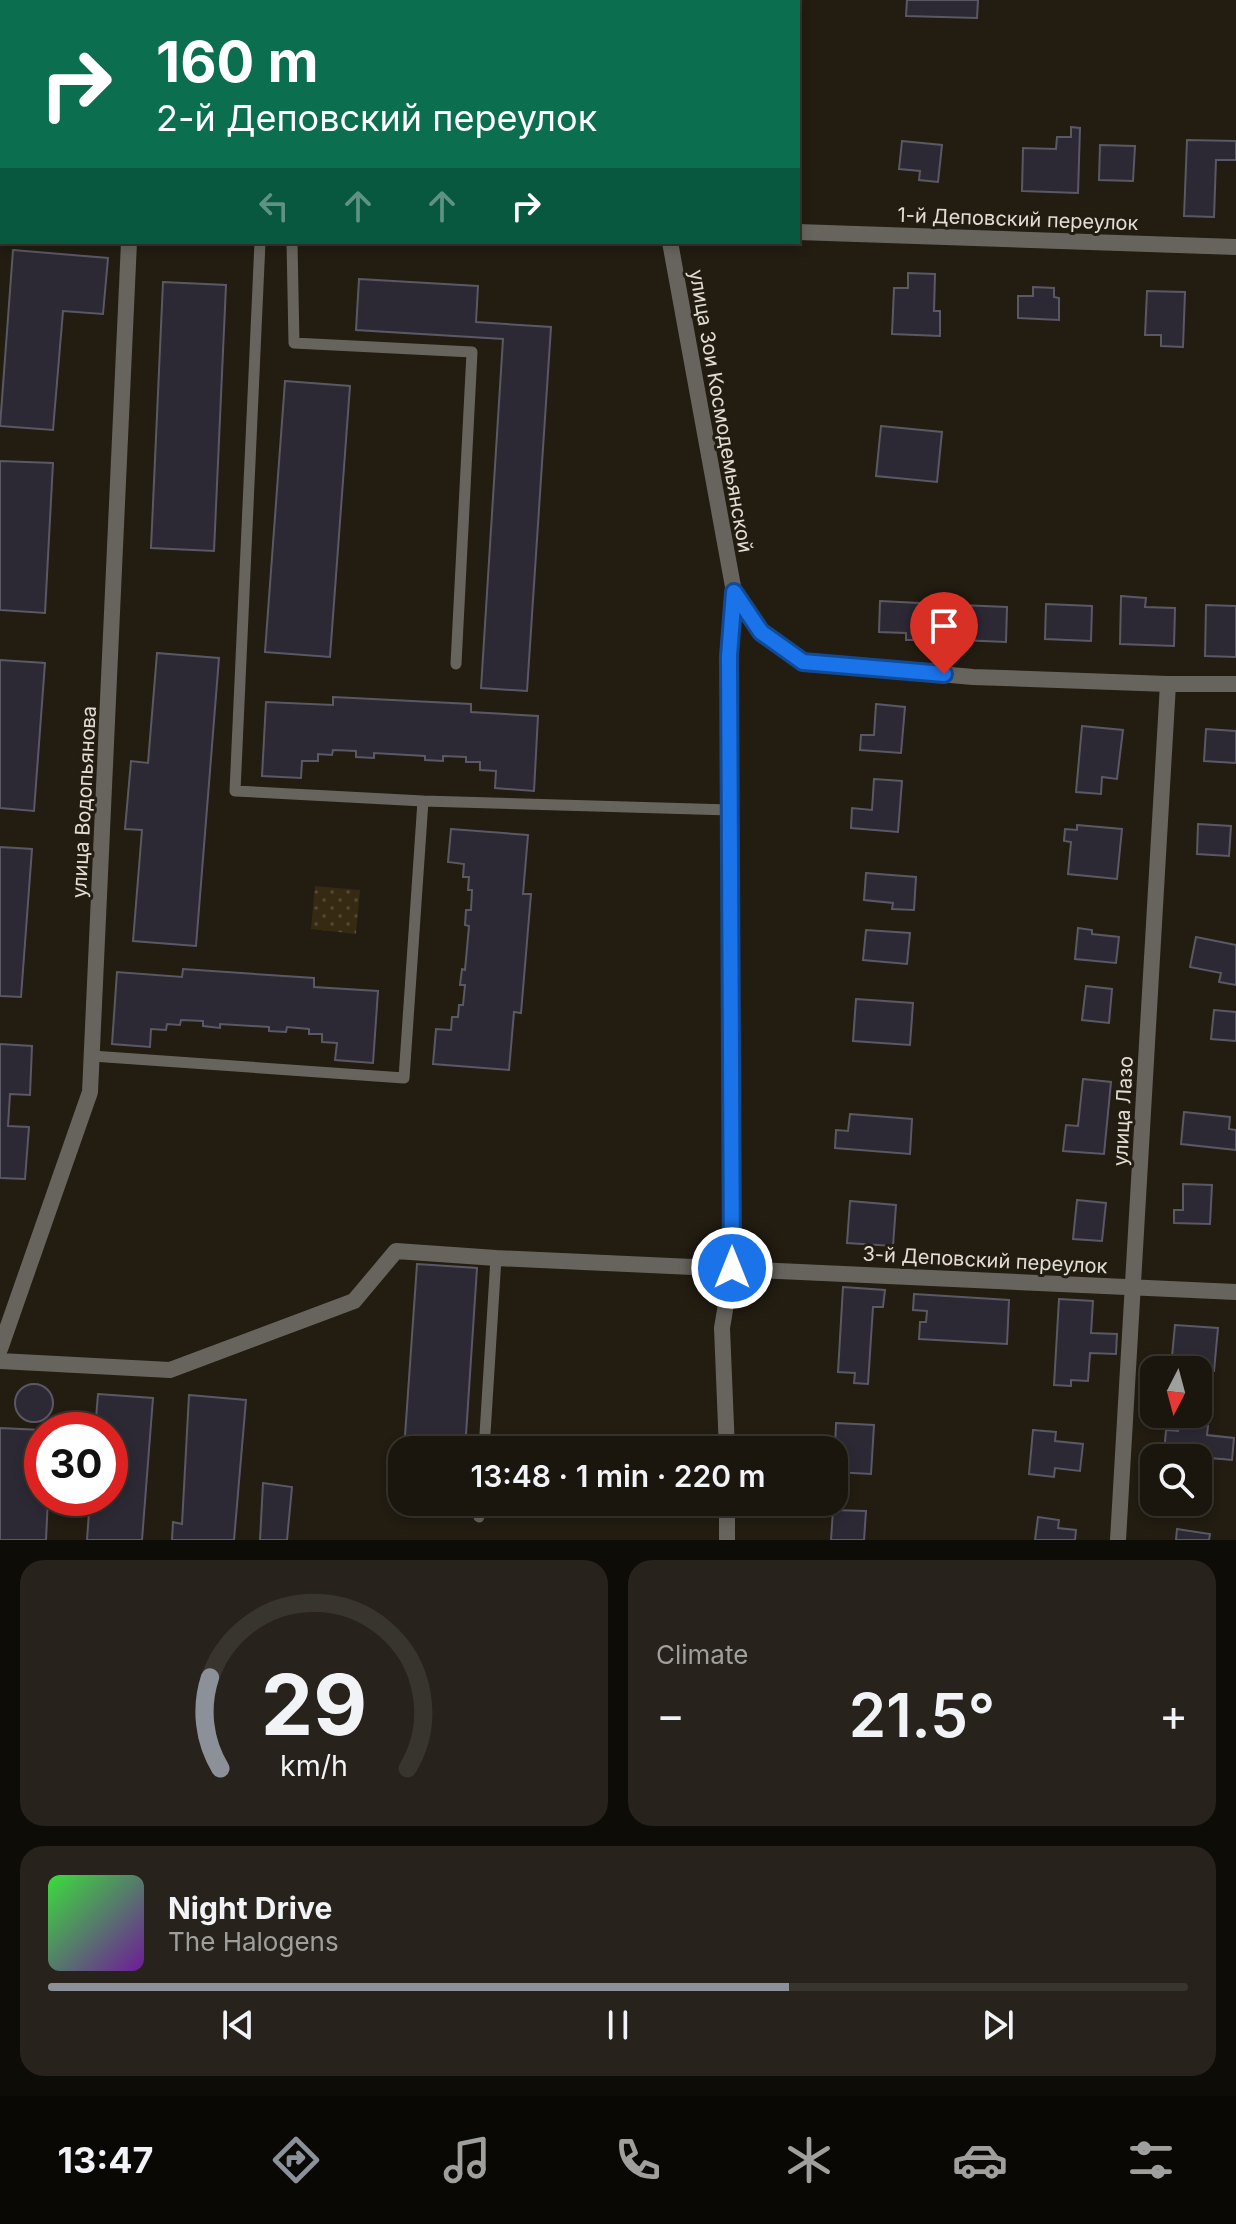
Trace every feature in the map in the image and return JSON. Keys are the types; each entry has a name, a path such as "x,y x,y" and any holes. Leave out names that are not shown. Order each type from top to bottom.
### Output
{"street":[{"name":"1-й Деповский переулок","path":"800,232 1236,247"},
{"name":"улица Водопьянова","path":"0,1349 90,1092 129,244"},
{"name":"улица Зои Космодемьянской","path":"670,244 734,592 729,656 732,1268 722,1328 726,1436"},
{"path":"734,592 761,632 803,662 973,677 1236,684"},
{"name":"улица Лазо","path":"1118,1540 1168,684"},
{"name":"3-й Деповский переулок","path":"0,1361 170,1370 354,1301 396,1251 1236,1292"},
{"path":"727,1516 727,1540"}],"lane":[{"path":"260,244 235,791 423,801 730,810"},
{"path":"292,244 294,343 472,352 456,664"},
{"path":"92,1056 404,1078 423,801"},
{"path":"485,1436 496,1258"}],"shaded area":[{"path":"315,886 360,890 356,934 311,929"}],"building":[{"path":"907,0 978,0 977,18 906,16"},
{"path":"1071,127 1080,128 1078,193 1022,191 1023,148 1056,149 1057,137 1071,137"},
{"path":"1187,140 1236,141 1236,160 1216,160 1214,217 1184,216"},
{"path":"902,141 942,145 938,182 919,180 920,171 899,169"},
{"path":"1100,145 1135,146 1133,181 1099,180"},
{"path":"13,250 108,258 103,314 63,311 53,430 0,426"},
{"path":"908,273 935,274 934,311 940,311 940,336 892,334 894,288 908,288"},
{"path":"359,279 478,286 476,322 551,327 527,691 481,688 503,339 356,330"},
{"path":"163,282 226,285 214,551 151,548"},
{"path":"1033,287 1054,288 1054,297 1059,298 1059,320 1018,318 1018,296 1033,296"},
{"path":"1147,291 1185,292 1183,347 1161,346 1161,335 1145,335"},
{"path":"285,381 350,386 330,657 265,652"},
{"path":"881,426 942,432 937,482 876,476"},
{"path":"0,461 53,463 45,613 0,610"},
{"path":"1121,596 1146,598 1145,607 1175,608 1174,646 1120,644"},
{"path":"880,601 919,603 917,640 906,640 906,633 879,632"},
{"path":"1046,604 1092,606 1091,641 1045,639"},
{"path":"960,605 1007,607 1006,642 959,640"},
{"path":"1206,605 1236,606 1236,657 1205,656"},
{"path":"157,653 219,658 196,946 133,941 142,830 125,829 131,761 148,763"},
{"path":"0,660 45,663 34,811 0,808"},
{"path":"333,697 471,704 471,712 538,716 534,791 495,788 496,771 480,770 480,762 466,762 466,757 443,756 443,761 425,760 425,756 374,753 374,758 356,757 356,751 333,750 332,755 318,754 318,761 302,761 301,778 262,776 266,702 333,705"},
{"path":"876,704 905,707 901,753 860,750 861,735 874,735"},
{"path":"1082,726 1123,730 1117,779 1102,777 1101,794 1076,792"},
{"path":"1206,729 1236,731 1236,763 1204,761"},
{"path":"874,779 902,781 898,832 851,828 852,808 872,810"},
{"path":"1198,824 1231,826 1229,856 1197,854"},
{"path":"1077,825 1122,829 1117,879 1068,874 1071,842 1064,841 1065,829 1077,830"},
{"path":"451,829 528,835 523,894 531,894 521,1013 514,1012 509,1070 433,1064 436,1029 451,1030 452,1017 458,1017 459,1005 463,1005 465,985 460,985 462,969 465,970 469,926 465,925 466,910 471,910 472,890 468,890 469,877 463,877 464,864 448,862"},
{"path":"0,847 32,849 21,997 0,996"},
{"path":"866,873 916,877 914,910 892,909 893,903 864,900"},
{"path":"1078,928 1092,930 1092,934 1119,937 1116,963 1075,959"},
{"path":"866,930 910,933 907,964 863,960"},
{"path":"1196,937 1236,945 1236,985 1219,982 1221,973 1190,967"},
{"path":"183,969 314,978 314,987 378,991 373,1063 335,1060 337,1043 322,1042 322,1034 309,1034 309,1029 287,1027 286,1032 269,1031 269,1027 220,1024 220,1028 203,1026 203,1021 181,1020 180,1025 167,1024 166,1030 151,1029 150,1047 112,1044 117,972 182,977"},
{"path":"1086,986 1112,989 1109,1023 1082,1020"},
{"path":"856,999 913,1003 910,1045 853,1041"},
{"path":"1214,1010 1236,1012 1236,1041 1211,1039"},
{"path":"0,1044 32,1046 30,1095 10,1094 8,1126 29,1127 25,1179 0,1178"},
{"path":"1083,1079 1111,1082 1104,1154 1063,1151 1066,1125 1078,1126"},
{"path":"1184,1112 1230,1117 1229,1129 1236,1130 1236,1150 1181,1144"},
{"path":"850,1114 912,1119 910,1154 835,1148 836,1130 848,1131"},
{"path":"1183,1184 1212,1185 1210,1224 1174,1223 1174,1210 1183,1210"},
{"path":"1077,1200 1106,1203 1102,1241 1073,1239"},
{"path":"850,1201 896,1205 893,1246 847,1243"},
{"path":"417,1264 477,1268 466,1436 405,1436"},
{"path":"843,1287 885,1290 883,1307 873,1307 868,1384 854,1383 855,1373 838,1372"},
{"path":"914,1294 1009,1300 1007,1344 919,1339 920,1322 926,1322 927,1311 913,1310"},
{"path":"1059,1299 1093,1301 1091,1333 1117,1334 1116,1354 1090,1353 1088,1381 1071,1380 1071,1386 1054,1385"},
{"path":"1175,1325 1218,1328 1214,1371 1212,1356 1172,1356"},
{"path":"27,1385 41,1385 52,1396 51,1412 24,1412 24,1419 16,1410 16,1396"},
{"path":"98,1394 153,1398 142,1540 87,1540 89,1516 128,1516 128,1412 96,1412"},
{"path":"189,1395 246,1400 234,1540 172,1540 173,1522 182,1524"},
{"path":"836,1423 874,1425 871,1474 848,1473 848,1436 835,1436"},
{"path":"0,1428 24,1429 24,1516 47,1516 46,1540 0,1540"},
{"path":"1178,1428 1208,1428 1207,1435 1234,1438 1232,1460 1212,1458 1212,1444 1165,1444 1166,1430 1178,1431"},
{"path":"1033,1430 1056,1432 1055,1441 1083,1444 1080,1471 1055,1468 1054,1477 1029,1474"},
{"path":"263,1483 292,1487 287,1540 260,1540"},
{"path":"848,1510 866,1511 864,1540 831,1540 833,1516 848,1516"},
{"path":"1038,1517 1059,1520 1058,1528 1076,1530 1075,1540 1035,1540"},
{"path":"1177,1529 1210,1534 1209,1540 1176,1540"}],"route":[{"path":"732,1268 729,656 734,592 761,632 803,662 944,674"}]}
